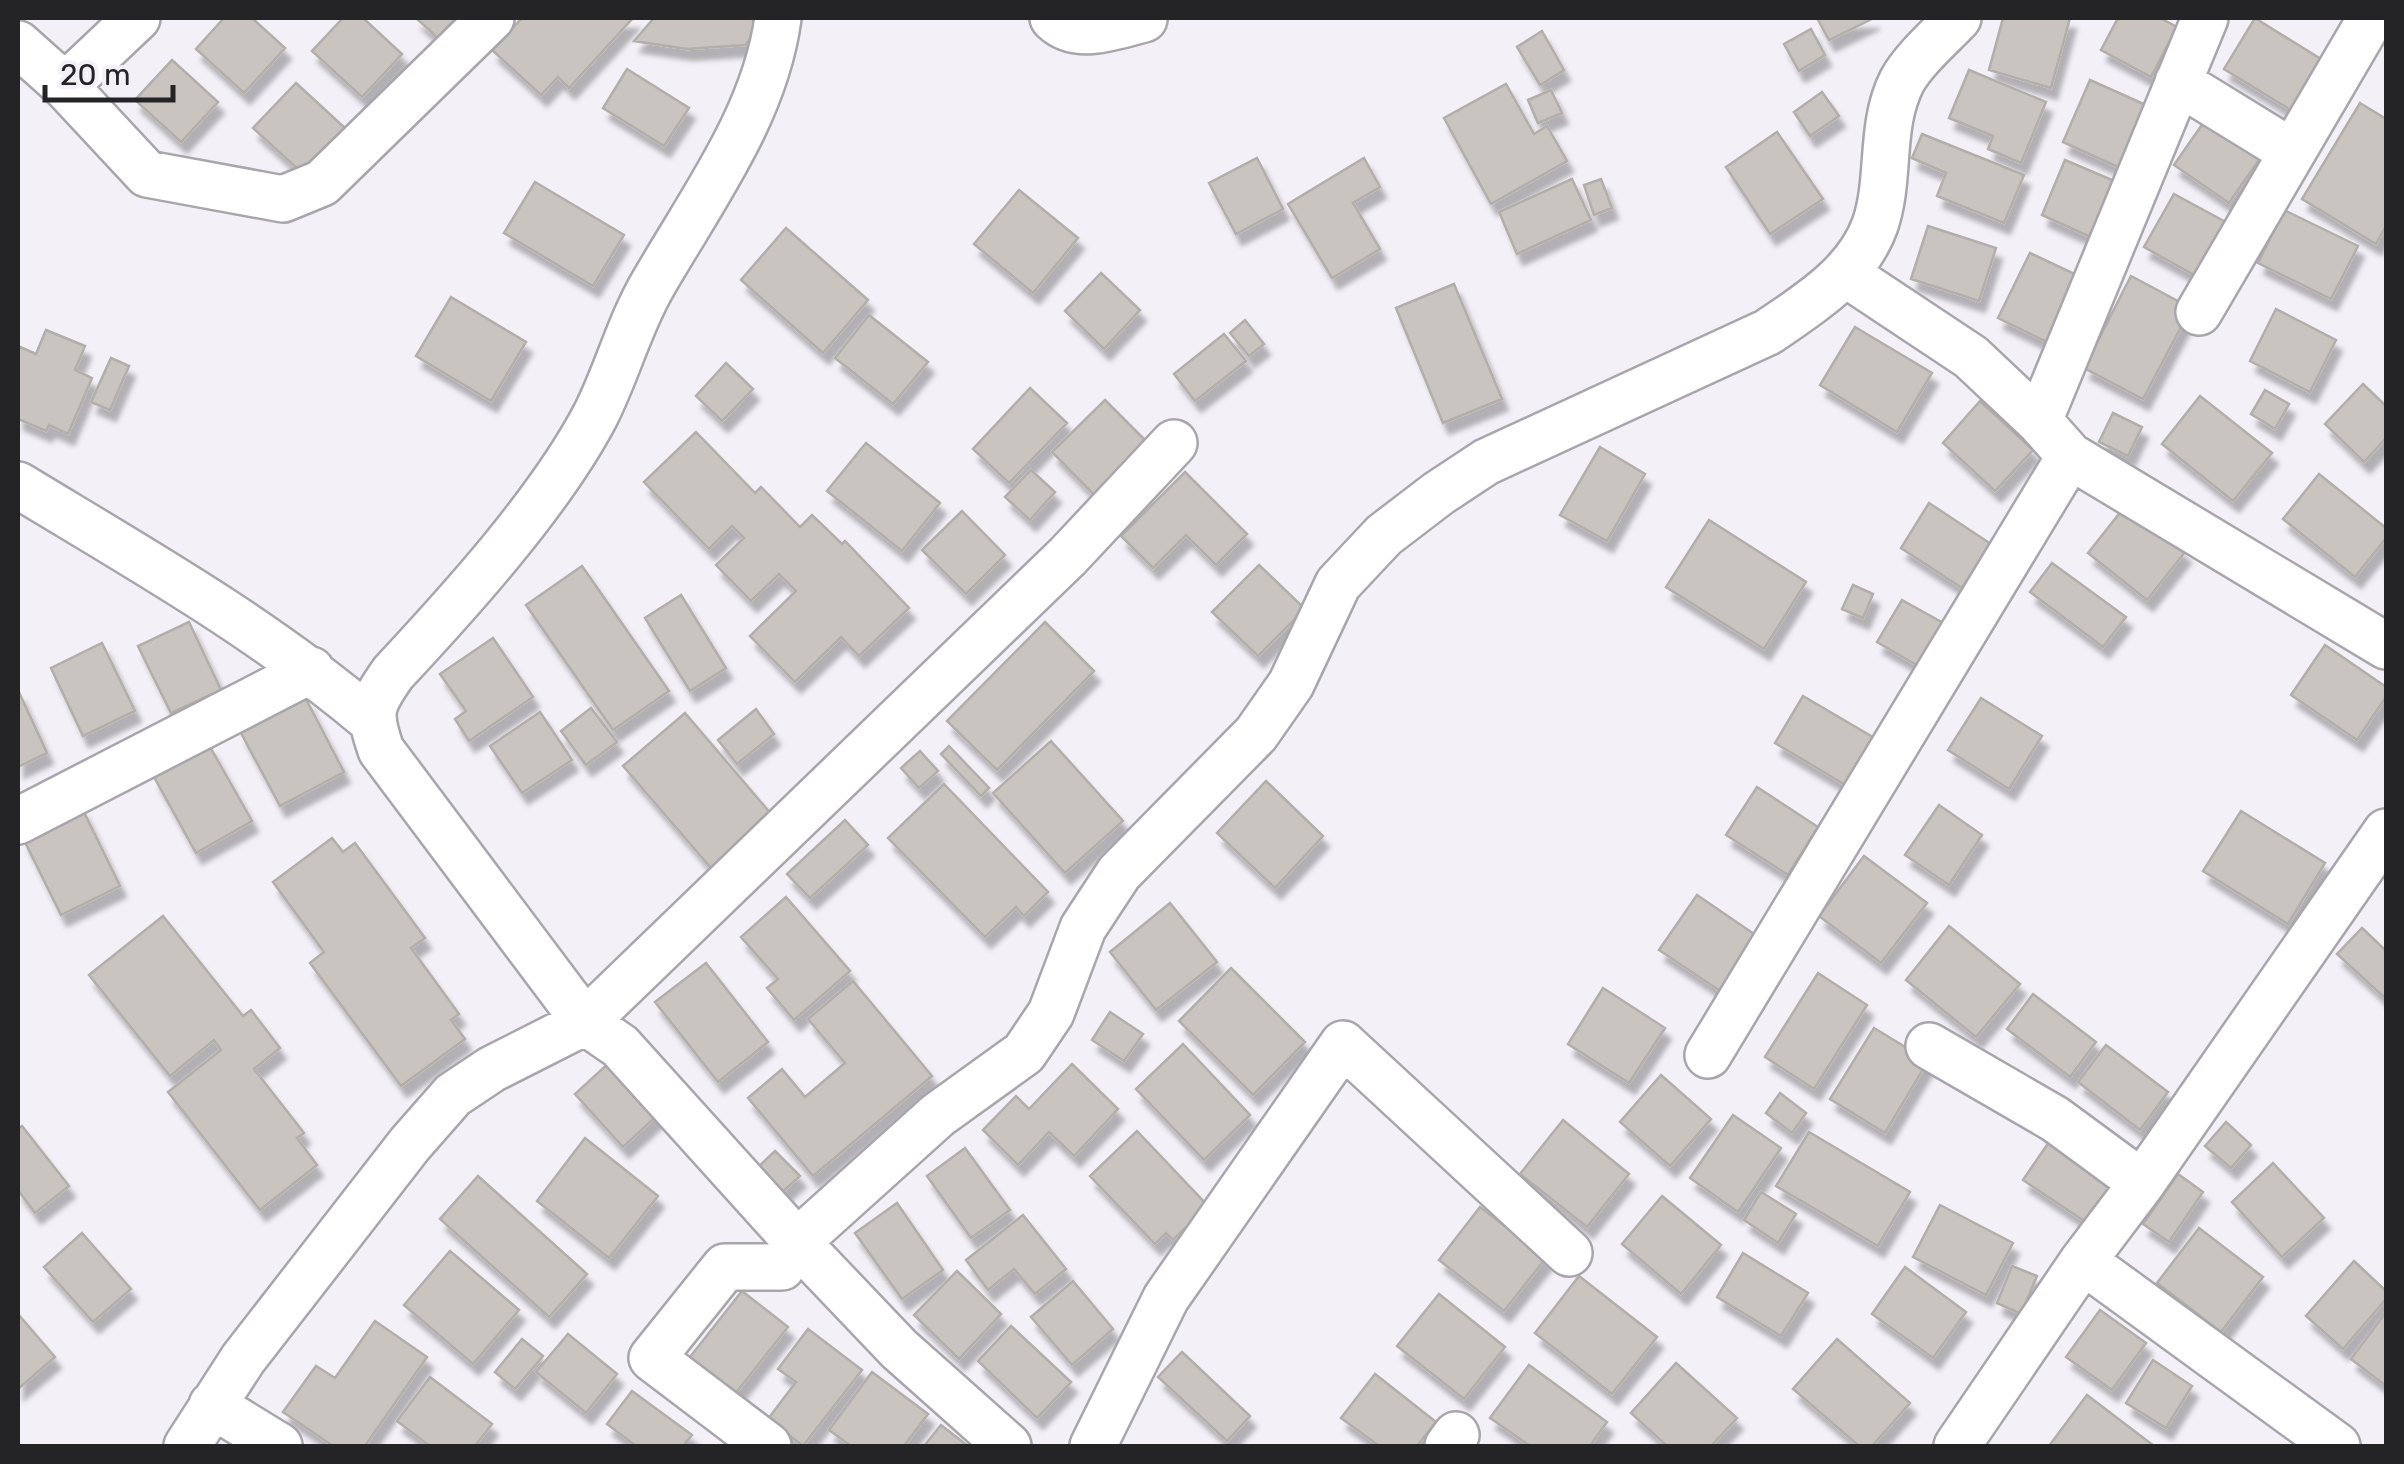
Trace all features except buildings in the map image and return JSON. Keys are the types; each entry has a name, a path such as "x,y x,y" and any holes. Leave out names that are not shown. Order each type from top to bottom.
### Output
{"street":[{"path":"65,86 136,18"},
{"path":"18,44 65,86 147,174 283,199 322,183 491,18"},
{"path":"778,18 774,53 754,108 644,300 594,416 536,506 374,700 371,720 381,750 585,1022 620,1046 898,1349 1008,1446"},
{"path":"1053,18 1064,28 1088,32 1144,19"},
{"path":"768,1446 652,1358 724,1266 782,1267 797,1242 938,1115 1024,1053 1052,1014 1082,928 1119,872 1256,734 1291,684 1338,584 1384,535 1486,462 1768,332 1846,274 1875,226 1891,114 1903,80 1958,18"},
{"path":"2039,421 2204,18"},
{"path":"2199,312 2371,18"},
{"path":"2178,82 2292,152"},
{"path":"1846,274 1971,357 2070,456 2386,646"},
{"path":"186,1446 243,1359 454,1094 492,1069 585,1022 1068,556 1174,443"},
{"path":"1708,1055 2070,456"},
{"path":"18,485 246,624 312,670 371,720"},
{"path":"18,822 312,670"},
{"path":"1957,1446 2386,832"},
{"path":"1094,1446 1166,1298 1343,1044 1570,1253"},
{"path":"1929,1046 2055,1118 2142,1184"},
{"path":"2083,1261 2337,1446"},
{"path":"212,1404 279,1446"}]}
